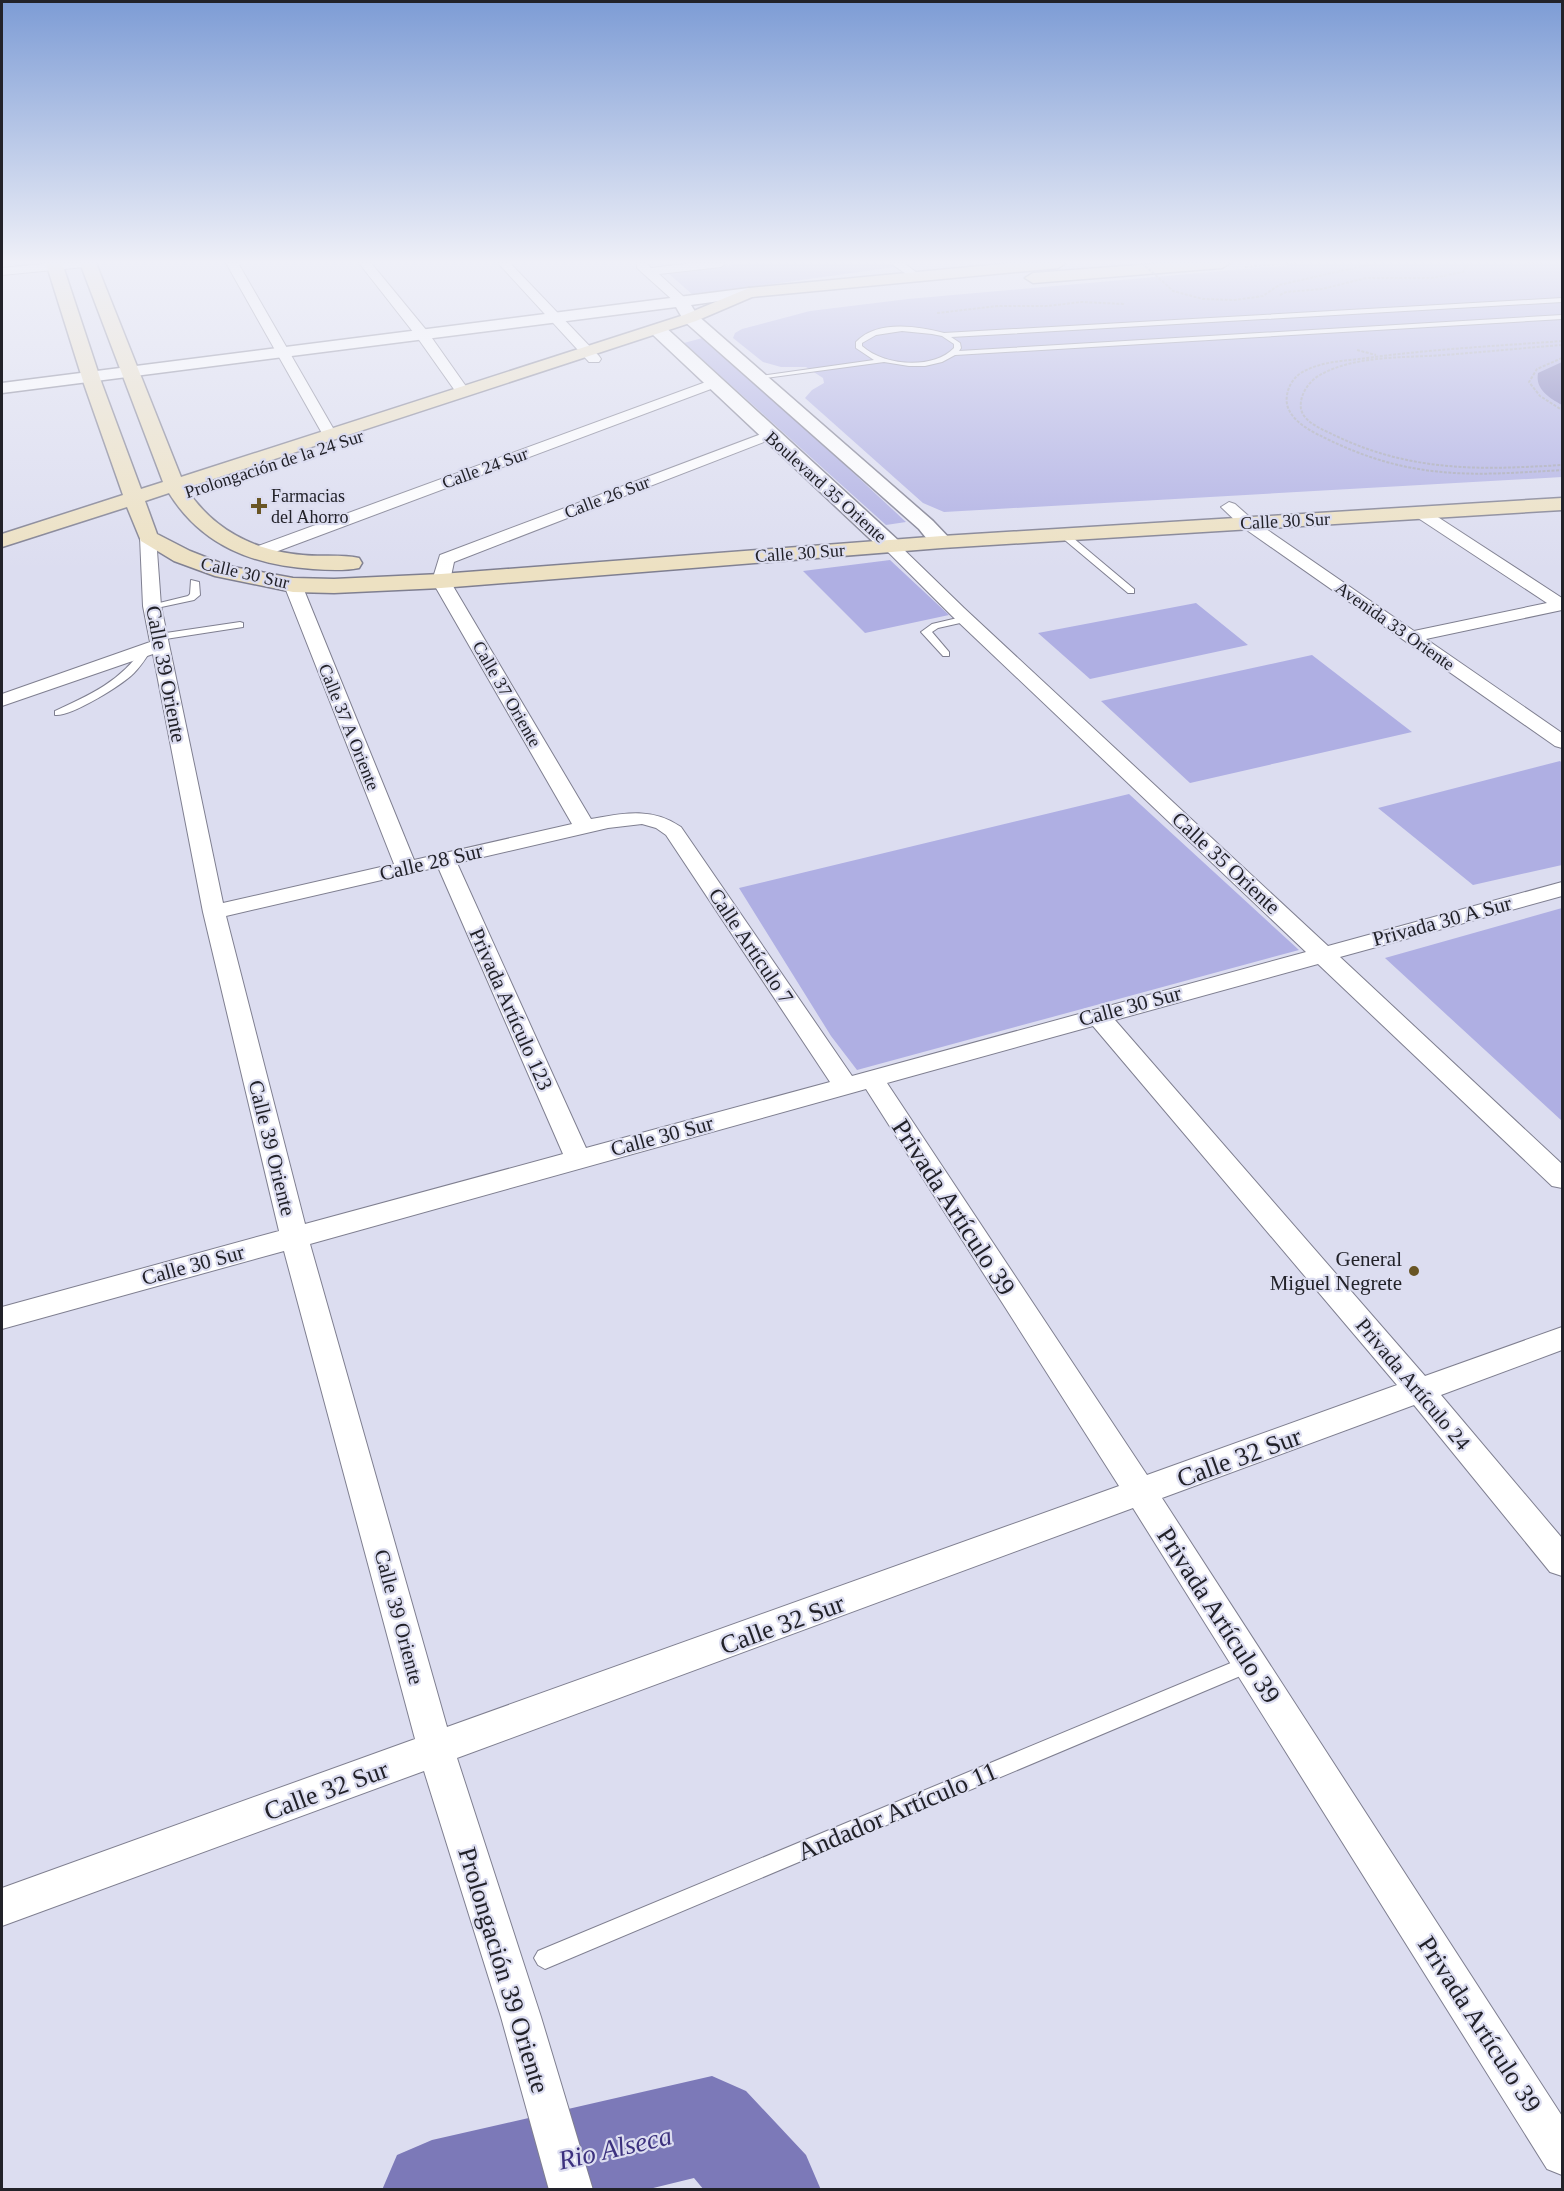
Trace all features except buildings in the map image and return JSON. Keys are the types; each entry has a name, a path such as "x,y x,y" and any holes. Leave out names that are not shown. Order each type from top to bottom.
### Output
{"main road":[{"path":"87,365 148,537"},
{"name":"Calle 30 Sur","path":"128,365 176,490 202,525 216,535 256,553 309,562 376,562"},
{"name":"Prolongación de la 24 Sur","path":"176,490 330,435 555,365"},
{"name":"Prolongación de la 24 Sur","path":"2,554 176,490 559,365"},
{"name":"Calle 30 Sur","path":"624,546 1563,485"},
{"name":"Prolongación de la 24 Sur","path":"2,541 135,504"},
{"name":"Calle 30 Sur","path":"148,537 182,556 216,569 293,585 334,586 441,581 942,542 1563,504"},
{"path":"422,560 517,554"}],"street":[{"path":"2,388 211,365"},
{"path":"291,365 330,435"},
{"path":"444,365 463,392"},
{"name":"Boulevard 35 Oriente","path":"695,365 891,546"},
{"name":"Boulevard 35 Oriente","path":"745,365 926,525 942,542"},
{"path":"2,397 92,380"},
{"name":"Calle 24 Sur","path":"256,553 714,384"},
{"name":"Calle 26 Sur","path":"446,559 769,435"},
{"name":"Avenida 33 Oriente","path":"1229,507 1247,523 1563,742"},
{"path":"1421,513 1562,605"},
{"name":"Calle 39 Oriente","path":"148,537 155,644 214,912 294,1237 436,1750"},
{"name":"Calle 35 Oriente","path":"891,546 1563,1179"},
{"path":"441,581 446,559"},
{"name":"Calle 37 Oriente","path":"441,581 585,827"},
{"name":"Calle 37 A Oriente","path":"293,585 406,868"},
{"path":"1410,637 1562,605"},
{"path":"2,700 155,644"},
{"name":"Calle 28 Sur","path":"214,912 585,827 632,818 649,818"},
{"name":"Calle Artículo 7","path":"649,818 663,822 674,831 858,1082"},
{"name":"Privada Artículo 123","path":"445,859 578,1159"},
{"name":"Privada 30 A Sur","path":"1322,953 1563,889"},
{"name":"Calle 30 Sur","path":"2,1318 1322,953"},
{"name":"Privada Artículo 24","path":"1097,1015 1420,1391 1563,1562"},
{"name":"Privada Artículo 39","path":"858,1082 1141,1493 1563,2154"},
{"name":"Calle 32 Sur","path":"2,1907 1563,1338"},
{"name":"Prolongación 39 Oriente","path":"436,1750 521,2017 571,2190"}],"lane":[{"path":"758,377 849,365"},
{"path":"1063,534 1131,591"},
{"path":"152,606 191,598 195,595 194,582"},
{"path":"946,654 926,632 935,626 966,619"},
{"path":"59,713 125,676 155,644 240,625"},
{"name":"Andador Artículo 11","path":"545,1958 1250,1663"}],"path":[{"path":"1324,365 1299,374 1288,389 1286,404 1296,420 1328,440 1371,459 1407,469 1448,475 1563,470"},
{"path":"1353,365 1340,367 1313,378 1302,394 1301,410 1314,424 1351,444 1413,465 1478,470 1563,465"},
{"path":"1546,365 1537,369 1531,375 1529,382 1540,396 1563,410"}],"shaded area":[{"path":"709,365 738,365 906,522 886,525"},
{"path":"775,365 1562,365 1562,477 944,512 923,503 805,398 812,390 824,383 823,378 806,367"},
{"path":"1555,365 1562,365 1562,405 1541,389 1538,373"},
{"path":"890,560 949,615 865,633 803,571"},
{"path":"1196,603 1248,645 1090,679 1038,633"},
{"path":"1312,655 1412,732 1190,783 1101,701"},
{"path":"1560,761 1562,763 1562,865 1473,885 1378,808"},
{"path":"1129,794 1299,950 857,1070 831,1036 739,888"},
{"path":"1562,908 1562,1121 1385,958"}],"waterway":[{"name":"Rio Alseca","path":"432,2190 712,2125 771,2190"}],"place":[{"name":"Farmacias del Ahorro","path":"259,506"},
{"name":"General Miguel Negrete","path":"1414,1271"}]}
